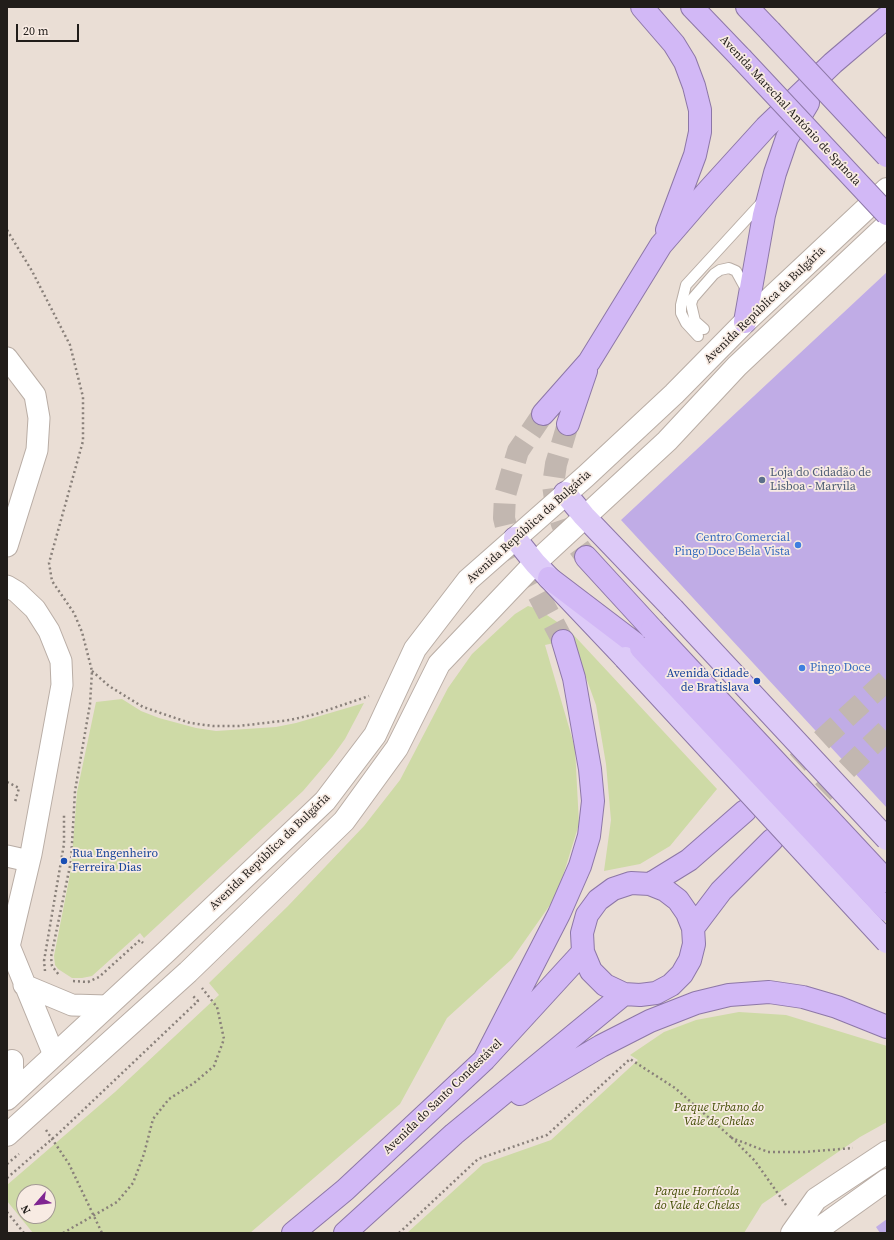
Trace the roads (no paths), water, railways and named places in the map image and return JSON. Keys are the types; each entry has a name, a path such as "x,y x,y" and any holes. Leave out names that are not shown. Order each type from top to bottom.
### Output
{"highway":[{"path":"642,7 674,44 685,62 694,86 700,110 700,132 695,155 661,245"},
{"name":"Avenida Marechal António de Spínola","path":"692,7 887,214"},
{"path":"747,7 887,156"},
{"path":"544,414 589,362 661,245 752,143 833,63 887,17"},
{"path":"745,322 770,194 787,138 833,63"},
{"path":"568,424 589,362"},
{"path":"586,557 887,881"},
{"path":"542,570 633,653 887,910"},
{"path":"484,1060 559,914 580,866 589,836 593,801 590,769 574,678 563,641"},
{"path":"650,884 690,860 746,811"},
{"path":"693,928 721,891 772,840"},
{"path":"631,883 650,884 665,890 678,900 687,913 693,928 694,944 690,960 678,978 670,985 656,993 640,996 624,994 605,985 591,970 583,952 582,933 587,915 598,900 613,889 631,883"},
{"name":"Avenida do Santo Condestável","path":"294,1233 345,1190 484,1060 583,952"},
{"path":"454,1134 601,1046 650,1021 696,1003 729,995 769,992 803,997 837,1007 887,1027"},
{"path":"344,1233 454,1134 624,994"}],"main road":[{"path":"565,493 584,516 673,609 887,839"},
{"path":"515,538 542,570"},
{"path":"633,653 887,942"}],"street":[{"name":"Avenida República da Bulgária","path":"26,1082 159,959 325,801 376,735 415,648 468,580 674,394 745,322 887,189"},
{"name":"Avenida República da Bulgária","path":"57,1090 183,976 344,821 397,748 439,664 542,570 584,516 667,441 737,366 887,225"},
{"path":"7,358 35,396 39,418 37,450 7,546"},
{"path":"7,586 17,592 35,609 49,631 61,662 62,685 29,861 8,952 54,1055 57,1090"},
{"path":"7,856 29,861"},
{"path":"24,986 72,1005 107,1006"},
{"path":"10,1057 26,1082 57,1090"},
{"path":"7,1097 12,1083 10,1057"},
{"path":"7,1097 26,1082"},
{"path":"7,1135 57,1090"},
{"path":"801,1230 816,1199 887,1152"},
{"path":"801,1230 887,1180"}],"lane":[{"path":"750,295 736,271 729,268 720,270 714,274 693,298 691,304 695,321 701,333 686,323 681,313 681,301 686,285 747,216 770,194"}],"tunnel":[{"path":"543,414 518,451 505,495 504,518 509,539 563,641"},
{"path":"568,424 556,464 553,485 556,506 562,524 586,557"},
{"path":"773,785 887,680"},
{"path":"799,815 887,730"}],"place":[{"name":"Loja do Cidadão de Lisboa - Marvila","path":"762,480"},
{"name":"Centro Comercial Pingo Doce Bela Vista","path":"798,545"},
{"name":"Pingo Doce","path":"802,668"},
{"name":"Avenida Cidade de Bratislava","path":"757,681"},
{"name":"Rua Engenheiro Ferreira Dias","path":"64,861"}],"park label":[{"name":"Parque Urbano do Vale de Chelas","path":"719,1115"},
{"name":"Parque Hortícola do Vale de Chelas","path":"697,1199"}]}
